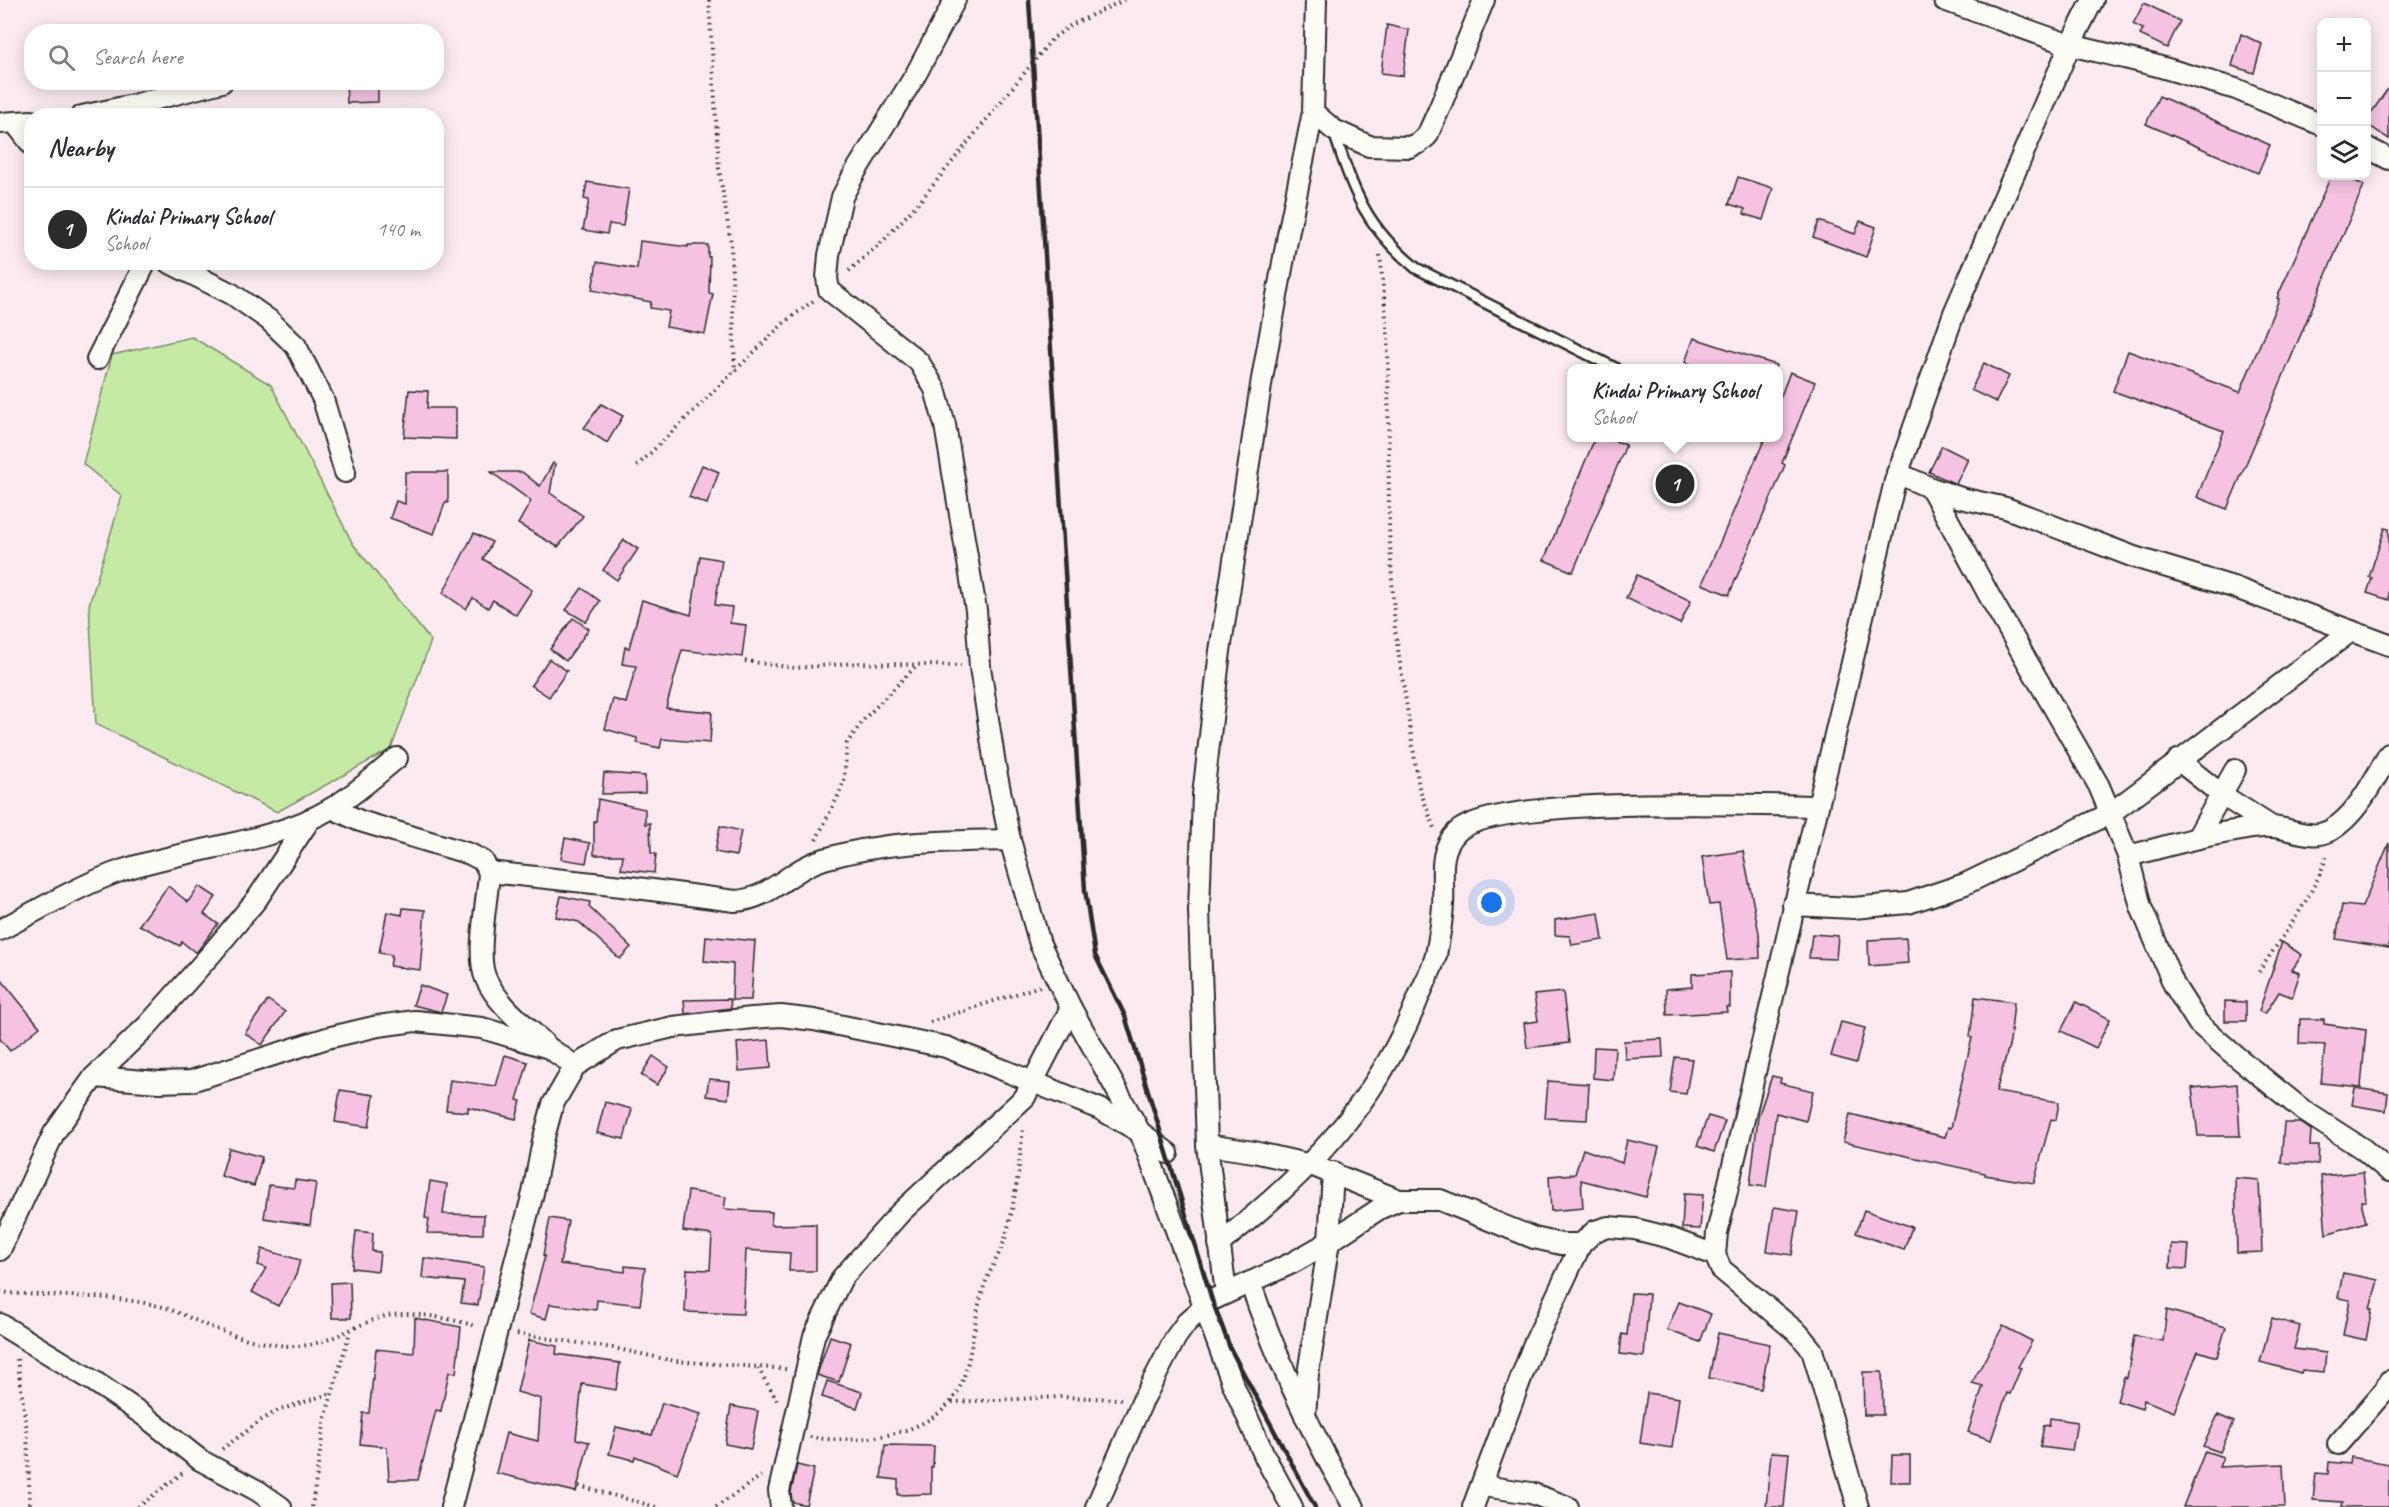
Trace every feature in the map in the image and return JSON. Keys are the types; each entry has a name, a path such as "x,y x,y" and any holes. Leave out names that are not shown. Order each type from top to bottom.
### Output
{"street":[{"path":"955,0 916,74 842,197 830,255 827,278 829,290 919,362 935,389 945,425 976,610 980,667 996,771 1010,840 1040,944 1071,1008 1140,1132 1203,1306 1265,1457 1292,1507"},
{"path":"1226,1293 1208,1144 1199,910 1203,795 1220,651 1262,379 1288,235 1314,112 1316,0"},
{"path":"1314,112 1334,130 1369,146 1409,147 1419,143 1426,136 1440,107 1484,0"},
{"path":"1944,0 2070,45 2154,64 2236,89 2317,123"},
{"path":"1858,1507 1812,1350 1799,1334 1721,1269 1714,1255 1793,906 1897,473 1954,313 2070,45 2093,0"},
{"path":"115,108 189,90"},
{"path":"15,122 24,134"},
{"path":"2371,149 2389,159"},
{"path":"97,359 142,270"},
{"path":"184,270 232,294 269,320 296,346 323,399 345,472"},
{"path":"1897,473 1961,498 2006,508 2134,557 2233,587 2389,645"},
{"path":"1931,488 1991,599 2078,747 2111,813 2128,856 2141,907 2174,985 2198,1023 2304,1111 2363,1149 2389,1171"},
{"path":"1793,906 1853,908 1908,903 1965,884 2111,813 2351,631"},
{"path":"2128,856 2198,836 2272,827 2309,835 2329,832 2345,819 2369,788 2389,754"},
{"path":"0,930 70,892 123,870 280,831 310,819 332,808 397,758"},
{"path":"2178,760 2222,795 2272,827"},
{"path":"2198,836 2235,770"},
{"path":"1219,1244 1267,1206 1311,1165 1353,1116 1382,1072 1406,1030 1436,956 1443,905 1444,851 1458,831 1479,821 1531,811 1645,806 1817,806"},
{"path":"332,808 360,821 470,854 483,861 489,872 482,955 484,976 494,993 549,1048 575,1066"},
{"path":"0,1250 54,1133 94,1077 148,1025 212,953 257,899 310,819"},
{"path":"489,872 663,890 735,901 763,896 800,868 888,844 1010,840"},
{"path":"781,1507 779,1491 814,1336 842,1278 901,1212 1030,1090 1071,1008"},
{"path":"451,1507 553,1104 575,1066 617,1040 674,1027 781,1016 896,1036 946,1047 1030,1090 1100,1109 1140,1132 1168,1153"},
{"path":"94,1077 159,1082 190,1081 327,1038 378,1026 415,1021 482,1028 549,1048"},
{"path":"1208,1144 1311,1165 1400,1200 1440,1200 1534,1238 1561,1244 1581,1244"},
{"path":"1305,1416 1309,1365 1329,1242 1333,1172"},
{"path":"1096,1507 1143,1400 1176,1337 1187,1322 1203,1306 1292,1263 1379,1209 1400,1200"},
{"path":"1473,1507 1483,1486 1533,1346 1581,1244 1595,1231 1608,1227 1635,1229 1667,1237 1714,1255"},
{"path":"1251,1282 1268,1335 1305,1416 1354,1507"},
{"path":"5,1327 95,1382 142,1414 200,1460 258,1491 280,1507"},
{"path":"2338,1444 2385,1390 2389,1381"},
{"path":"1483,1486 1531,1493 1568,1507"}],"lane":[{"path":"1334,130 1354,191 1377,231 1395,251 1416,268 1605,364"}],"path":[{"path":"709,0 719,169 731,243 735,372"},
{"path":"637,466 786,321 829,290 884,240 921,200 1052,39 1071,25 1124,0"},
{"path":"1377,231 1388,320 1389,528 1395,630 1419,787 1444,851"},
{"path":"745,661 795,668 835,664 980,667"},
{"path":"800,868 840,792 844,780 847,742 865,718 918,664"},
{"path":"2259,972 2324,869 2329,832"},
{"path":"896,1036 959,1012 1058,981"},
{"path":"792,1433 826,1439 862,1438 898,1432 921,1426 951,1402 967,1367 983,1287 1006,1235 1030,1090"},
{"path":"30,1507 23,1394 5,1327 0,1292 36,1296 98,1297 164,1307 221,1331 273,1344 305,1345 335,1338 384,1316 402,1315 457,1321 496,1331 613,1348 675,1361 805,1370"},
{"path":"312,1507 320,1446 332,1393 350,1332"},
{"path":"757,1367 778,1403"},
{"path":"138,1507 200,1460 225,1447 263,1419 279,1410 332,1393"},
{"path":"951,1402 1061,1397 1143,1400"},
{"path":"716,1507 787,1455"},
{"path":"579,1486 656,1507"}],"green space":[{"path":"192,337 271,385 353,544 431,641 391,749 277,812 96,724 89,605 122,496 83,464 112,355"}],"building":[{"path":"2144,3 2180,21 2167,48 2140,35 2143,29 2133,24"},
{"path":"1387,25 1409,30 1403,76 1381,73"},
{"path":"2241,34 2262,44 2254,73 2232,66"},
{"path":"2389,87 2389,139 2371,127 2371,113"},
{"path":"346,90 378,90 378,102 347,103"},
{"path":"2159,96 2270,145 2258,173 2146,124"},
{"path":"1738,177 1773,188 1763,220 1744,214 1745,209 1729,204"},
{"path":"2329,180 2352,180 2364,185 2227,509 2197,497 2224,431 2113,391 2128,351 2240,392 2279,299 2277,298"},
{"path":"587,182 629,189 623,226 609,224 607,234 583,230 589,200 584,199"},
{"path":"1819,221 1855,234 1860,221 1876,227 1866,257 1813,237"},
{"path":"640,241 688,247 688,245 708,245 709,293 713,294 705,334 666,327 669,311 650,308 651,302 592,290 597,262 637,269"},
{"path":"1694,338 1773,364 1690,364 1685,362"},
{"path":"1984,363 2009,376 1996,402 1971,390"},
{"path":"1790,372 1815,382 1782,463 1785,465 1729,595 1702,584 1763,442 1783,442 1783,390"},
{"path":"409,390 428,391 427,408 456,408 456,439 404,437"},
{"path":"601,404 623,416 607,443 584,428"},
{"path":"1593,442 1618,442 1626,445 1573,572 1544,560"},
{"path":"1942,446 1968,459 1956,484 1929,472"},
{"path":"553,463 555,464 550,493 583,516 558,547 518,524 531,501 491,472 522,472 540,486"},
{"path":"702,465 719,472 707,504 689,497"},
{"path":"405,472 448,472 448,503 445,503 434,534 390,518 396,501 405,504"},
{"path":"2385,528 2389,529 2389,600 2367,593 2372,578 2369,577"},
{"path":"474,533 492,542 483,559 532,590 516,615 493,600 488,608 473,598 466,609 443,593"},
{"path":"624,540 638,549 617,580 603,570"},
{"path":"700,556 722,560 715,605 732,607 730,623 746,625 742,657 682,650 666,708 712,712 710,743 662,739 660,748 637,743 637,738 605,729 613,699 626,703 636,666 622,664 625,647 629,648 642,600 691,615"},
{"path":"1637,575 1691,601 1680,624 1626,598"},
{"path":"582,588 600,601 586,622 566,610"},
{"path":"573,618 589,629 566,661 550,649"},
{"path":"549,659 567,671 549,697 531,685"},
{"path":"604,773 645,776 645,793 602,794"},
{"path":"598,799 645,809 645,824 650,823 651,853 656,854 654,873 621,869 623,855 594,855 594,821 596,821"},
{"path":"720,826 741,831 736,856 715,852"},
{"path":"565,838 590,843 586,863 561,859"},
{"path":"2389,843 2389,948 2336,939 2342,905 2362,907"},
{"path":"1743,851 1759,933 1760,958 1727,960 1719,904 1709,905 1702,857"},
{"path":"168,886 188,902 199,886 216,897 204,914 218,924 196,953 182,942 180,946 139,925"},
{"path":"561,896 590,902 589,907 631,947 620,959 579,922 556,917"},
{"path":"403,908 425,910 420,970 390,966 392,955 379,953 387,912 402,915"},
{"path":"1599,913 1603,940 1572,945 1570,936 1555,935 1555,920"},
{"path":"1812,934 1838,936 1836,959 1809,958"},
{"path":"706,936 755,941 751,1000 732,1000 733,964 704,961"},
{"path":"1906,938 1908,963 1869,966 1868,940"},
{"path":"2282,942 2302,955 2292,970 2300,973 2292,997 2279,992 2265,1014 2259,1011"},
{"path":"1730,972 1730,1007 1726,1007 1727,1012 1667,1015 1666,989 1692,987 1692,974"},
{"path":"0,978 40,1027 10,1051 0,1039"},
{"path":"420,985 447,995 441,1012 413,1005"},
{"path":"1563,992 1569,1043 1527,1048 1524,1023 1538,1021 1534,995"},
{"path":"1975,997 2014,1002 2010,1042 1996,1092 2059,1102 2056,1120 2051,1119 2034,1183 1985,1175 1985,1173 1843,1142 1850,1114 1945,1137 1948,1127 1951,1128 1972,1038 1970,1037"},
{"path":"730,999 731,1008 685,1014 684,1000"},
{"path":"268,1000 285,1012 262,1045 245,1033"},
{"path":"2225,1001 2246,1002 2246,1021 2225,1021"},
{"path":"2076,1002 2110,1019 2096,1048 2061,1031"},
{"path":"2300,1019 2324,1019 2324,1024 2366,1030 2361,1087 2321,1083 2325,1045 2299,1044"},
{"path":"1841,1022 1865,1028 1856,1063 1831,1056"},
{"path":"1662,1039 1663,1057 1625,1059 1624,1041"},
{"path":"769,1040 771,1068 739,1071 737,1043"},
{"path":"1594,1047 1615,1048 1613,1080 1593,1078"},
{"path":"505,1055 528,1062 517,1100 521,1101 516,1119 468,1107 468,1112 446,1110 450,1080 496,1086"},
{"path":"653,1056 669,1067 657,1085 641,1075"},
{"path":"1675,1057 1692,1059 1686,1094 1670,1092"},
{"path":"1772,1076 1781,1078 1780,1083 1813,1091 1806,1121 1776,1113 1766,1187 1750,1185 1758,1117"},
{"path":"709,1079 730,1081 728,1099 706,1096"},
{"path":"1548,1081 1589,1084 1587,1120 1545,1118"},
{"path":"2237,1084 2240,1136 2198,1136 2192,1088"},
{"path":"2355,1088 2388,1093 2386,1111 2352,1105"},
{"path":"340,1090 374,1095 369,1127 335,1122"},
{"path":"605,1102 632,1109 624,1139 597,1133"},
{"path":"1708,1116 1725,1121 1714,1152 1697,1146"},
{"path":"2284,1123 2301,1123 2311,1130 2310,1146 2319,1146 2318,1164 2281,1163"},
{"path":"1627,1140 1659,1147 1646,1197 1581,1180 1583,1208 1551,1211 1549,1176 1575,1174 1583,1149 1622,1163"},
{"path":"229,1148 262,1157 254,1186 221,1176"},
{"path":"2363,1172 2366,1201 2361,1201 2366,1222 2326,1234 2321,1176"},
{"path":"2235,1178 2259,1180 2262,1252 2237,1253"},
{"path":"295,1180 316,1183 310,1225 264,1218 269,1185 294,1188"},
{"path":"430,1181 447,1184 443,1214 484,1215 483,1234 427,1233 429,1219 425,1218"},
{"path":"688,1191 726,1197 724,1209 772,1212 771,1225 816,1224 816,1271 789,1271 790,1253 746,1250 743,1314 685,1312 687,1269 710,1270 712,1235 683,1231"},
{"path":"1684,1194 1703,1195 1700,1229 1682,1228"},
{"path":"1774,1207 1799,1211 1792,1255 1767,1251"},
{"path":"1864,1210 1912,1227 1904,1250 1856,1233"},
{"path":"550,1218 568,1221 560,1264 625,1272 625,1266 645,1268 640,1305 597,1300 596,1310 550,1304 546,1319 529,1314 545,1256 543,1255"},
{"path":"356,1231 373,1233 372,1251 380,1252 378,1271 352,1268"},
{"path":"2171,1244 2189,1245 2187,1269 2170,1268"},
{"path":"262,1249 300,1260 296,1275 278,1306 252,1292 266,1268 258,1265"},
{"path":"424,1258 484,1267 478,1305 461,1303 464,1282 422,1278"},
{"path":"2343,1273 2378,1280 2370,1309 2372,1309 2366,1340 2343,1335 2350,1300 2338,1298"},
{"path":"350,1282 351,1318 332,1318 331,1283"},
{"path":"1631,1293 1649,1294 1644,1357 1620,1354 1622,1334 1627,1335"},
{"path":"1679,1302 1711,1314 1700,1342 1667,1330"},
{"path":"2167,1310 2226,1327 2217,1357 2198,1351 2174,1412 2144,1400 2142,1409 2117,1401 2124,1377 2127,1378 2134,1336 2163,1341"},
{"path":"415,1318 461,1327 456,1373 449,1372 441,1411 436,1410 418,1480 389,1480 387,1447 360,1444 363,1413 369,1413 376,1349 414,1353"},
{"path":"2272,1318 2300,1326 2294,1349 2326,1353 2324,1372 2302,1370 2301,1373 2260,1362"},
{"path":"2003,1326 2032,1341 2018,1367 2021,1368 2010,1394 2007,1393 1991,1440 1968,1432 1983,1386 1972,1383"},
{"path":"1718,1333 1770,1344 1761,1389 1709,1378"},
{"path":"830,1336 851,1343 839,1382 817,1375"},
{"path":"529,1340 557,1346 556,1354 620,1363 616,1390 582,1384 576,1439 589,1442 576,1492 496,1473 506,1433 538,1441 541,1399 517,1392"},
{"path":"1863,1372 1882,1372 1883,1415 1864,1415"},
{"path":"827,1381 862,1392 857,1408 822,1397"},
{"path":"1647,1393 1679,1398 1672,1448 1640,1443"},
{"path":"662,1403 701,1414 677,1473 635,1456 634,1460 609,1454 616,1427 652,1435"},
{"path":"731,1406 758,1411 751,1449 725,1444"},
{"path":"2218,1415 2234,1422 2220,1452 2203,1446"},
{"path":"2050,1418 2077,1422 2072,1451 2040,1447 2044,1425 2049,1426"},
{"path":"885,1445 934,1446 931,1494 898,1495 898,1480 881,1478"},
{"path":"2205,1451 2223,1457 2219,1467 2283,1464 2285,1507 2183,1507"},
{"path":"1771,1452 1789,1453 1784,1507 1766,1507"},
{"path":"1892,1455 1910,1455 1910,1482 1891,1482"},
{"path":"2351,1457 2389,1464 2389,1507 2341,1507 2342,1502 2313,1500 2316,1473 2328,1474 2329,1462 2350,1464"},
{"path":"797,1465 814,1469 806,1505 792,1502 791,1492"}],"railway":[{"path":"1029,0 1085,890 1095,955 1125,1016 1212,1300 1230,1348 1315,1507"}],"place":[{"name":"Kindai Primary School","path":"1675,484"}]}
